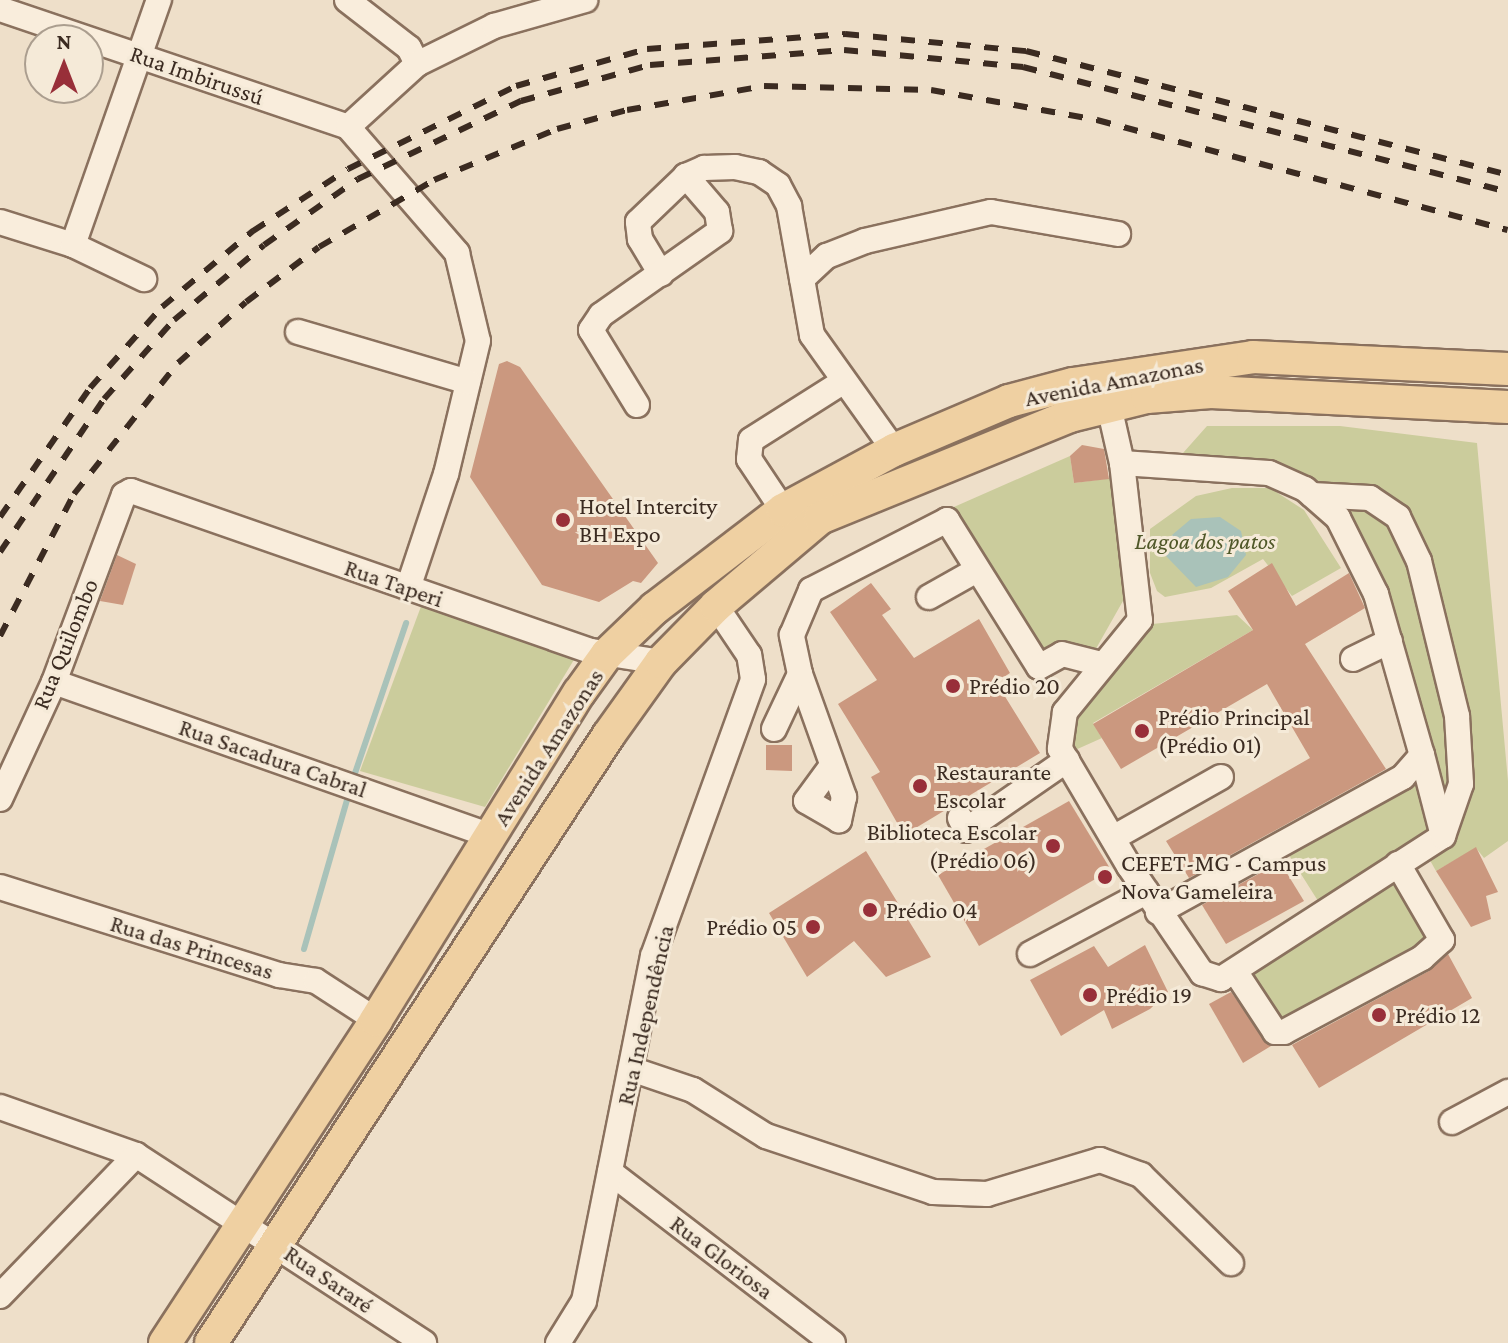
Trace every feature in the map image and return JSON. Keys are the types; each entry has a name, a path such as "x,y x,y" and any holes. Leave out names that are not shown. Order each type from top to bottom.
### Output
{"main road":[{"name":"Avenida Amazonas","path":"165,1343 376,1020 567,708 607,654 655,608 783,510 894,450 1009,401 1161,367 1253,357 1508,369"},
{"name":"Avenida Amazonas","path":"211,1343 661,662 716,606 820,518 948,464 1109,406 1211,392 1508,407"}],"street":[{"path":"73,245 159,0"},
{"path":"347,0 409,48 417,64"},
{"path":"408,588 446,474 478,341 457,253 348,127 417,64 494,26 585,0"},
{"name":"Rua Imbirussú","path":"0,9 348,127"},
{"path":"661,274 640,239 638,222 686,176 704,168 735,167 759,172 778,185 789,206 812,335 894,450"},
{"path":"637,405 591,330 601,315 720,231 717,212 686,176"},
{"path":"802,279 827,256 865,241 991,212 1118,234"},
{"path":"0,222 73,245 144,279"},
{"path":"298,332 468,382"},
{"path":"783,510 749,459 751,440 844,381"},
{"path":"1109,406 1122,463 1140,620 1101,664 1065,712 1060,749 1152,902 1202,973 1221,979 1443,836 1461,784 1457,716 1419,561 1398,517 1370,498 1312,495"},
{"path":"1122,463 1269,473 1312,495 1338,518 1358,550 1390,641 1443,836"},
{"name":"Rua Taperi","path":"131,491 607,654 661,662"},
{"name":"Rua Quilombo","path":"0,799 54,682 124,495 131,491"},
{"path":"831,767 800,674 792,635 811,590 947,520 1039,667 1062,654 1101,664"},
{"path":"929,597 977,570"},
{"path":"716,606 753,663 795,647"},
{"path":"1353,659 1390,641"},
{"name":"Rua Independência","path":"558,1343 584,1301 653,956 753,679 753,663"},
{"path":"774,729 800,674"},
{"name":"Rua Sacadura Cabral","path":"54,682 354,785 491,836"},
{"path":"1030,954 1152,902 1403,777 1422,755"},
{"path":"960,818 966,830 1067,760"},
{"path":"1113,838 1221,777"},
{"path":"1235,971 1275,1032 1284,1032 1422,958 1442,940 1398,864"},
{"name":"Rua das Princesas","path":"0,887 279,975 316,981 376,1020"},
{"path":"631,1069 693,1090 766,1136 933,1192 987,1194 1100,1160 1141,1175 1231,1263"},
{"path":"1452,1122 1508,1092"},
{"name":"Rua Sararé","path":"0,1107 136,1155 245,1222 424,1343"},
{"path":"0,1296 136,1155"},
{"name":"Rua Gloriosa","path":"610,1172 833,1343"}],"green space":[{"path":"1207,426 1340,426 1477,443 1508,781 1508,841 1484,858 1476,848 1436,871 1423,848 1398,863 1441,940 1285,1032 1235,971 1325,912 1282,844 1423,755 1358,550 1306,487 1175,462"},
{"path":"1070,456 1074,483 1120,477 1132,585 1089,661 1039,667 938,514"},
{"name":"Lagoa dos patos","path":"1232,488 1270,488 1304,510 1341,568 1292,596 1263,559 1211,588 1165,597 1157,591 1150,573 1150,529 1196,496"},
{"path":"423,601 575,658 485,807 360,771"},
{"path":"1237,615 1253,630 1093,723 1102,738 1073,751 1071,717 1143,625"}],"water":[{"path":"1220,517 1241,531 1246,555 1228,577 1196,587 1165,555 1172,535 1191,519"}],"building":[{"name":"Hotel Intercity BH Expo","path":"507,361 520,367 658,563 641,583 633,581 599,602 542,585 470,477 499,364"},
{"path":"1082,445 1104,449 1109,479 1074,483 1070,456"},
{"path":"117,555 136,564 123,605 100,601"},
{"name":"Prédio Principal (Prédio 01)","path":"1272,563 1296,606 1349,573 1365,608 1305,644 1386,769 1189,878 1166,841 1310,758 1267,684 1121,769 1093,724 1253,630 1228,591"},
{"path":"871,583 891,609 882,615 914,658 979,619 1010,673 996,682 1040,753 904,835 871,777 880,772 838,704 877,680 830,612"},
{"path":"766,745 792,745 792,771 766,770"},
{"path":"1069,801 1111,870 979,946 938,875"},
{"path":"1476,847 1498,892 1486,896 1491,919 1471,927 1436,871"},
{"path":"866,851 931,957 886,977 854,941 807,977 769,913"},
{"path":"1280,862 1304,901 1226,944 1202,905"},
{"name":"Prédio 19","path":"1145,945 1168,992 1150,1009 1112,1029 1104,1010 1061,1036 1030,980 1094,946 1108,967"},
{"name":"Prédio 12","path":"1448,954 1472,998 1319,1088 1292,1045 1429,971"},
{"path":"1231,992 1271,1046 1243,1063 1209,1004"}],"waterway":[{"path":"352,782 406,623"},
{"path":"304,949 349,793"}],"railway":[{"path":"0,517 90,388 162,307 253,231 348,169 516,86 647,49 845,34 1026,51 1508,175"},
{"path":"0,552 104,399 174,320 264,245 358,179 521,101 650,65 844,50 1023,67 1508,192"},
{"path":"0,636 74,494 178,363 246,302 319,247 434,180 557,129 627,110 764,86 931,90 1097,120 1508,230"}],"place":[{"name":"Hotel Intercity BH Expo","path":"563,520"},
{"name":"Prédio 20","path":"953,686"},
{"name":"Prédio Principal (Prédio 01)","path":"1142,731"},
{"name":"Restaurante Escolar","path":"920,786"},
{"name":"Biblioteca Escolar (Prédio 06)","path":"1053,846"},
{"name":"CEFET-MG - Campus Nova Gameleira","path":"1105,877"},
{"name":"Prédio 04","path":"870,910"},
{"name":"Prédio 05","path":"813,927"},
{"name":"Prédio 19","path":"1090,995"},
{"name":"Prédio 12","path":"1379,1015"}]}
